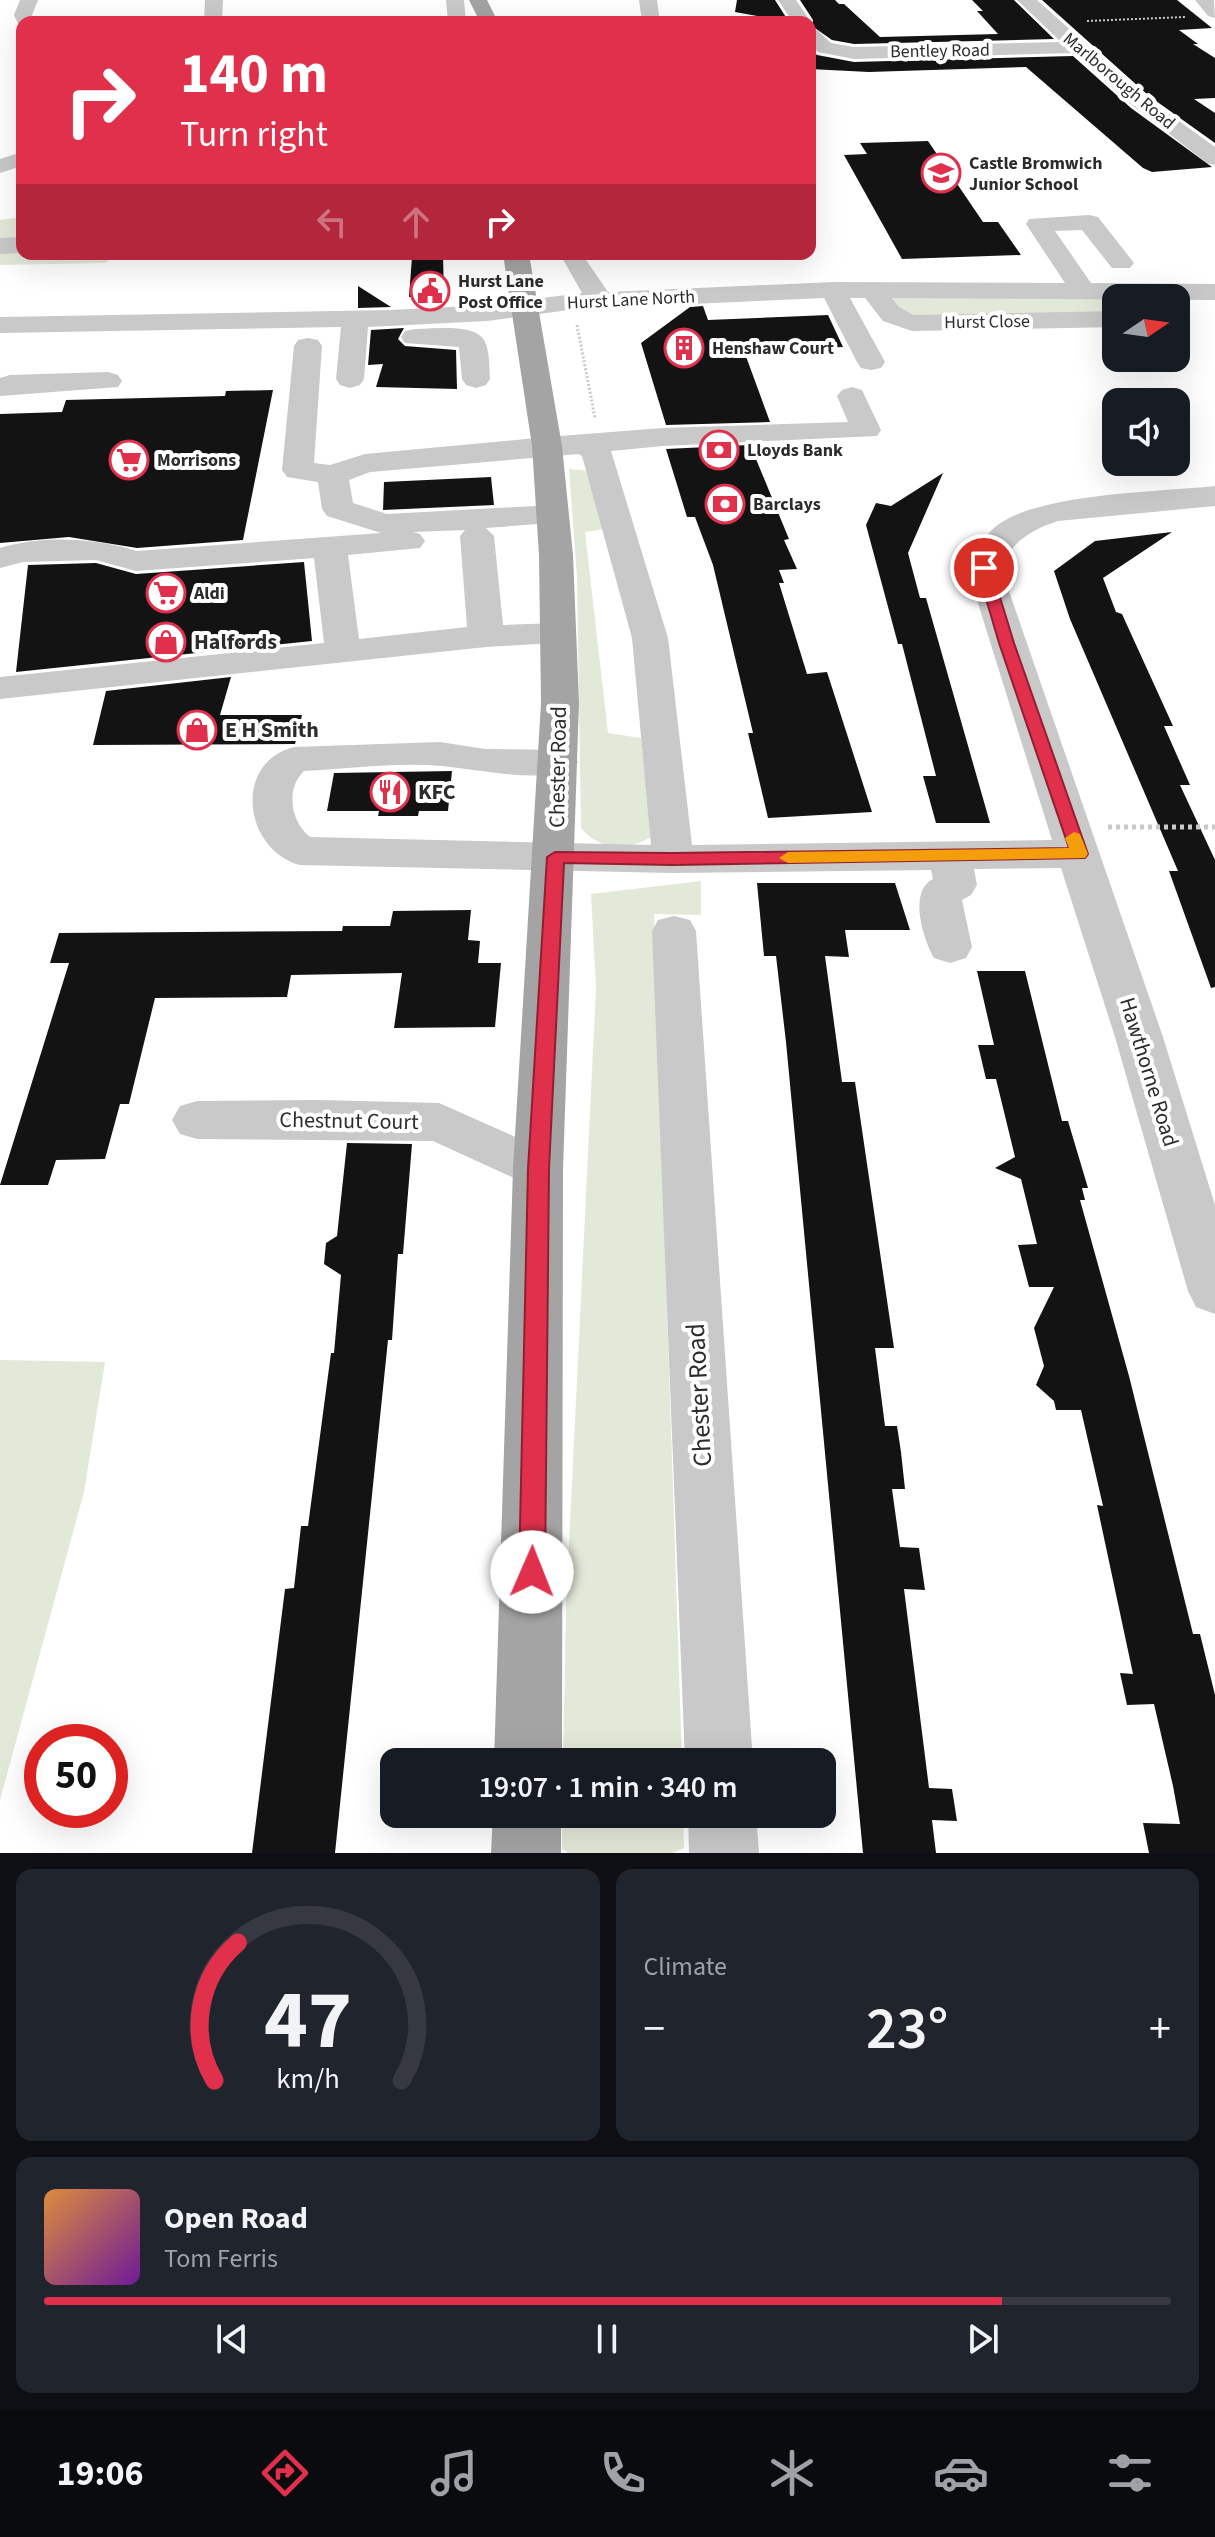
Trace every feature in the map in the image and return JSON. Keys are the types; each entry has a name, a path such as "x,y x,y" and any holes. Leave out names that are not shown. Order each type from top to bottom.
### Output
{"main road":[{"name":"Chester Road","path":"517,260 526,309 576,438 554,524 558,762 538,1169 528,1748"},
{"path":"526,1853 527,1828"}],"street":[{"name":"Marlborough Road","path":"1026,0 1140,102 1215,158"},
{"path":"1204,0 1215,12"},
{"name":"Bentley Road","path":"816,40 825,48 854,53 1077,47"},
{"path":"1082,289 1038,224 1089,222 1121,263"},
{"path":"573,260 588,301"},
{"path":"833,290 871,362"},
{"name":"Hurst Lane North","path":"0,325 19,361 166,323 354,328 588,301 833,290 1215,292"},
{"name":"Hurst Close","path":"875,290 884,311 893,318 912,323 1102,319"},
{"path":"166,323 174,292"},
{"path":"1190,317 1215,316"},
{"path":"350,379 354,328 467,339 472,343 476,379"},
{"path":"308,346 298,470 333,475 365,463 576,438 866,430 852,396"},
{"path":"19,361 108,381"},
{"path":"576,438 596,452 650,638 673,859"},
{"path":"333,475 338,509 385,524 554,524"},
{"name":"Hawthorne Road","path":"1215,496 1054,512 1013,528 998,540 984,568 1139,1037 1215,1291"},
{"path":"0,558 22,552 98,550 136,561 477,536 554,524"},
{"path":"477,536 486,636"},
{"path":"330,547 343,652"},
{"path":"0,688 486,636 558,634"},
{"path":"558,762 485,761 440,754 294,759 277,774 273,809 280,834 300,851 673,859 949,855 1075,840"},
{"path":"949,855 956,885 942,892 940,897 950,947"},
{"name":"Chester Road","path":"674,931 718,1748"},
{"name":"Chestnut Court","path":"197,1120 439,1122 538,1169"},
{"path":"723,1828 724,1853"}],"path":[{"path":"1050,23 1185,17"},
{"path":"576,438 577,327 588,301"},
{"path":"1075,840 1215,827"}],"green space":[{"path":"16,218 16,260 109,260 105,263 0,265 0,220"},
{"path":"896,297 1102,298 1102,314 917,319 886,301"},
{"path":"569,469 589,471 605,529 585,532 608,733 641,738 653,836 624,846 606,845 581,828 577,577"},
{"path":"701,881 701,915 654,914 682,1748 563,1748 566,1607 596,988 591,894"},
{"path":"0,1360 105,1362 84,1492 0,1800"},
{"path":"562,1828 683,1828 684,1848 672,1853 568,1853 562,1849"}],"building":[{"path":"737,0 775,0 785,16 757,16 735,12"},
{"path":"800,0 835,0 844,4 880,37 998,34 977,11 983,11 972,0 1014,0 1054,39 854,44 832,40 816,29 816,16 810,16"},
{"path":"1042,0 1177,0 1212,28 1179,30 1198,44 1193,44 1215,58 1215,98 1194,99 1215,113 1215,143 1149,96"},
{"path":"816,54 854,62 1073,56 1131,108 1212,167 1152,172 1143,168 1026,67 869,72 816,69"},
{"path":"928,141 983,222 998,222 1021,255 902,259 844,155 867,154 860,143"},
{"path":"412,260 443,260 444,296 409,297"},
{"path":"358,286 391,307 358,308"},
{"path":"703,306 708,320 828,315 843,347 744,351 770,422 666,425 641,343 690,307"},
{"path":"404,328 398,339 405,346 456,350 457,389 376,387 383,364 368,365 371,330"},
{"name":"Morrisons","path":"273,390 243,540 137,548 69,537 0,543 0,414 62,412 66,400 225,396 226,391"},
{"path":"769,444 775,458 756,459 789,539 784,540 797,569 779,570 784,583 779,583 807,674 827,672 872,812 768,818 748,733 753,733 713,565 695,517 687,517 666,449"},
{"path":"943,473 908,553 920,598 926,598 990,823 936,823 923,776 936,776 902,644 898,644 866,525 876,503 891,506"},
{"path":"491,477 494,505 383,510 384,482"},
{"path":"1172,532 1103,578 1116,612 1122,614 1173,726 1164,726 1190,785 1180,785 1215,860 1215,987 1211,988 1169,871 1178,871 1070,619 1054,571 1095,541"},
{"path":"304,562 312,641 16,672 28,565 96,563 136,574"},
{"name":"E H Smith","path":"231,677 220,715 302,715 295,744 93,745 106,691"},
{"name":"KFC","path":"452,771 448,811 419,811 418,816 378,816 379,811 327,811 334,773"},
{"path":"757,883 895,883 910,930 845,930 849,957 825,956 842,1082 855,1082 894,1348 875,1348 885,1426 897,1426 901,1452 905,1489 892,1489 900,1547 919,1548 925,1590 904,1589 929,1788 952,1789 957,1821 932,1820 936,1853 863,1853 786,1042 776,956 764,956"},
{"path":"471,910 468,940 480,941 478,963 501,963 495,1027 394,1028 402,973 291,975 287,997 155,998 129,1104 120,1104 105,1159 56,1160 48,1185 0,1185 69,963 50,963 59,933 342,931 343,926 390,926 393,911"},
{"path":"977,971 1025,971 1062,1121 1068,1121 1088,1188 1082,1188 1085,1200 1080,1200 1129,1376 1193,1634 1200,1634 1215,1695 1215,1853 1149,1853 1143,1823 1180,1824 1173,1786 1154,1704 1127,1705 1120,1673 1133,1674 1097,1505 1103,1506 1081,1410 1056,1410 1054,1401 1036,1385 1044,1366 1034,1328 1054,1287 1029,1287 1018,1245 1037,1244 1021,1179 995,1168 1015,1157 996,1079 986,1079 978,1045 994,1045"},
{"path":"347,1143 412,1144 403,1254 398,1254 392,1340 388,1340 335,1853 252,1853 285,1589 294,1588 301,1526 308,1526 331,1353 334,1353 341,1275 324,1264 326,1243 337,1236"}],"slow traffic":[{"path":"788,858 1079,854 1074,838"}],"place":[{"name":"Castle Bromwich Junior School","path":"941,173"},
{"name":"Hurst Lane Post Office","path":"430,291"},
{"name":"Henshaw Court","path":"684,348"},
{"name":"Lloyds Bank","path":"719,450"},
{"name":"Morrisons","path":"129,460"},
{"name":"Barclays","path":"725,504"},
{"name":"Aldi","path":"166,593"},
{"name":"Halfords","path":"166,642"},
{"name":"E H Smith","path":"197,730"},
{"name":"KFC","path":"390,792"}],"route":[{"path":"532,1572 538,1169 555,857 673,859 1079,854 984,568"}]}
